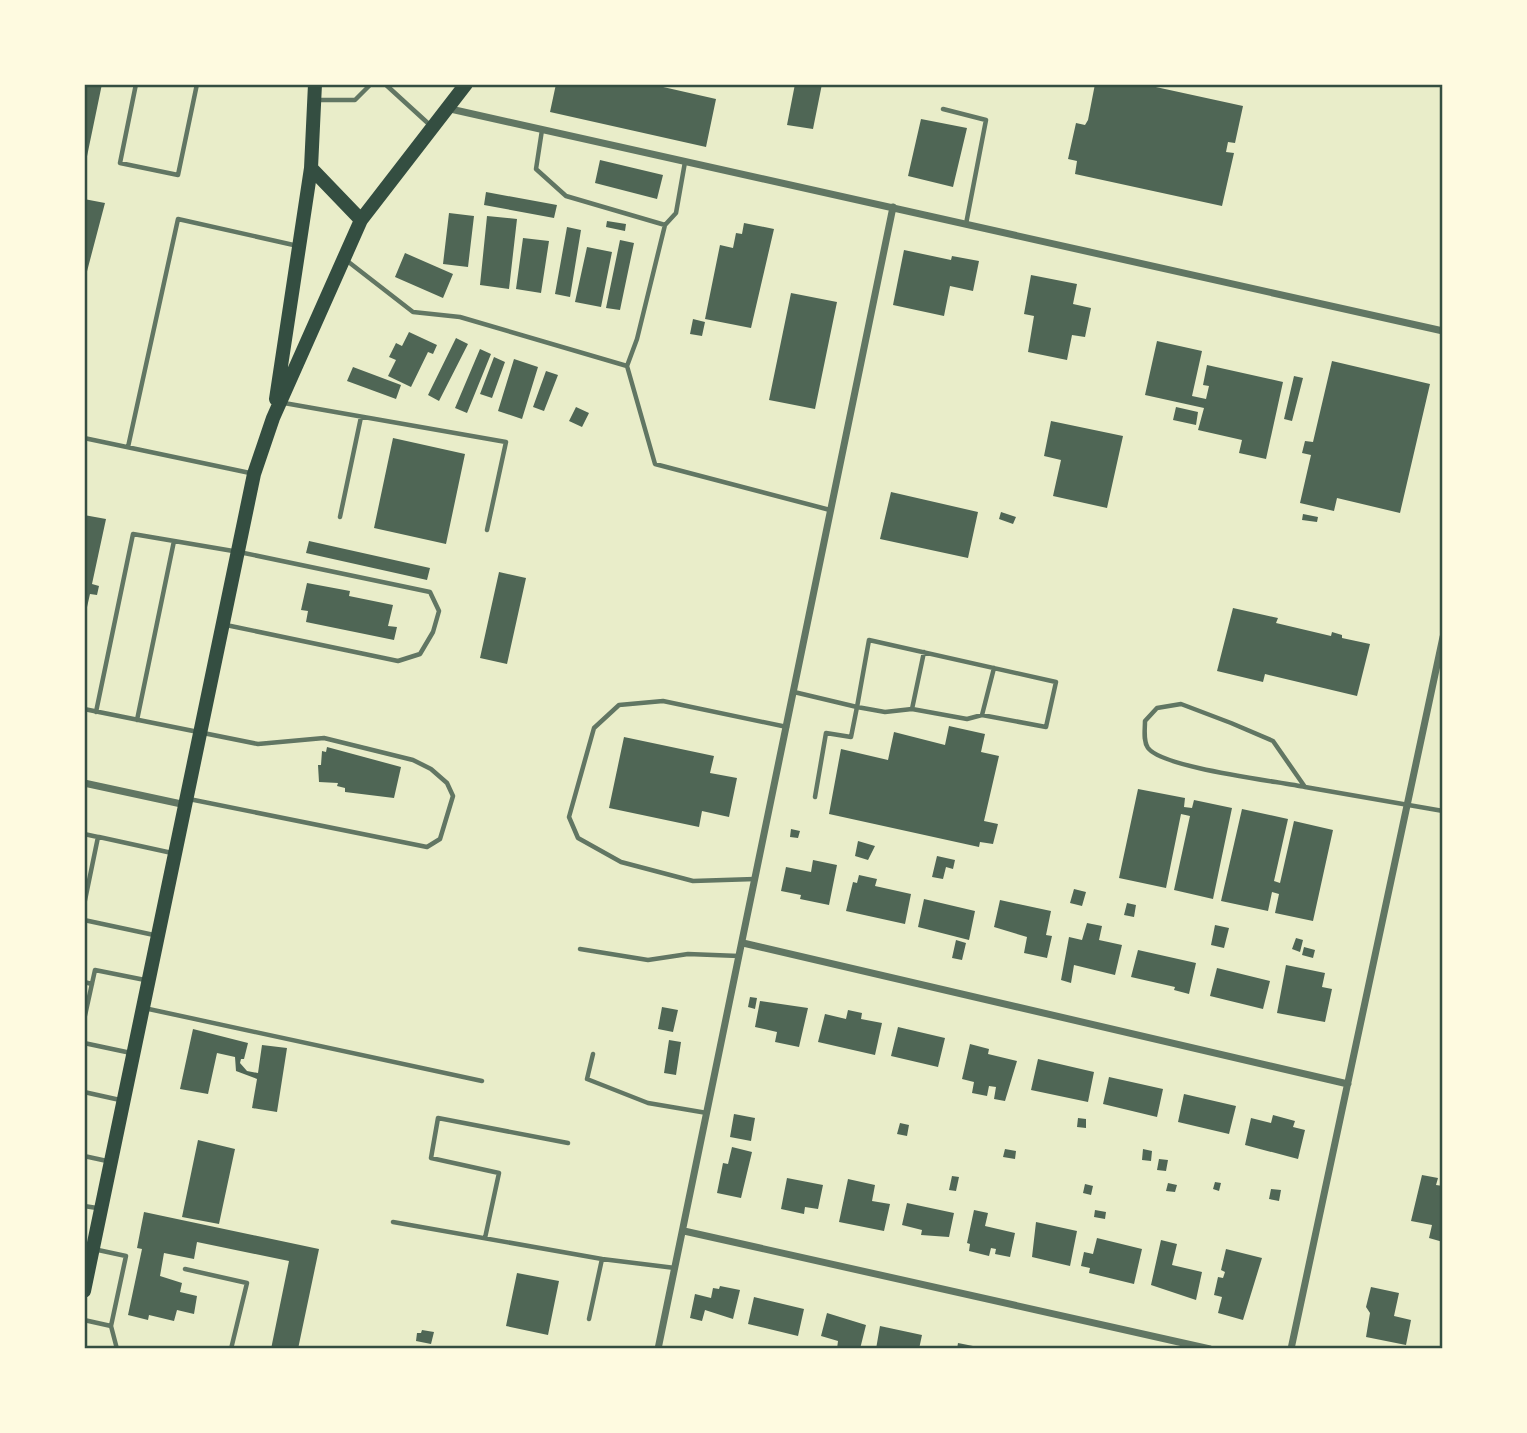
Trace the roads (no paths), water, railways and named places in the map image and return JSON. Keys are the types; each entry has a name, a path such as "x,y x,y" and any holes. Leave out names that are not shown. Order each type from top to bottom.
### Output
{"highway":[{"path":"273,418 311,168 315,84"},
{"path":"84,1291 88,1248 102,1209 254,474 273,418 361,220 466,84"},
{"path":"311,168 361,220"}],"street":[{"path":"446,108 1443,331"},
{"path":"658,1349 893,207"},
{"path":"1291,1349 1441,658 1443,637"},
{"path":"84,783 188,802"},
{"path":"743,943 1348,1084"},
{"path":"684,1231 1210,1349"}],"lane":[{"path":"136,84 120,163 178,175 197,84"},
{"path":"314,100 355,100 371,84"},
{"path":"385,84 432,126"},
{"path":"943,109 986,120 966,224"},
{"path":"542,129 536,169 566,196 665,225"},
{"path":"685,161 676,213 665,225 637,340 627,366 654,464 831,510"},
{"path":"128,447 178,219 299,246"},
{"path":"344,258 413,312 460,317 627,366"},
{"path":"280,402 506,442 487,530"},
{"path":"340,517 361,416"},
{"path":"84,438 254,474"},
{"path":"96,712 133,534 239,552 430,592 439,611 433,632 419,654 398,661 224,625"},
{"path":"136,720 174,541"},
{"path":"794,692 857,707 885,712 912,709 967,719 982,715 1046,727 1056,682 869,640 857,707 851,737 826,733 815,797"},
{"path":"912,709 924,652"},
{"path":"982,715 994,668"},
{"path":"756,879 693,881 621,862 578,838 569,817 594,728 619,705 663,701 787,727"},
{"path":"1305,787 1273,741 1231,723 1181,704 1157,708 1144,721 1144,739 1149,749 1172,762 1305,787 1443,811"},
{"path":"84,709 258,744 324,738 412,760 439,776 453,796 440,839 427,847 188,802"},
{"path":"84,834 177,854"},
{"path":"84,905 98,837"},
{"path":"84,920 159,936"},
{"path":"580,949 648,960 688,954 740,957"},
{"path":"84,1020 95,970 150,981"},
{"path":"84,982 92,984"},
{"path":"144,1008 482,1081"},
{"path":"84,1043 134,1054"},
{"path":"593,1054 587,1079 648,1103 708,1113"},
{"path":"84,1092 124,1101"},
{"path":"485,1238 499,1173 431,1158 438,1118 568,1143"},
{"path":"84,1156 112,1162"},
{"path":"84,1206 102,1209"},
{"path":"393,1222 602,1259 676,1268"},
{"path":"88,1248 125,1256 111,1326 117,1349"},
{"path":"589,1319 602,1259"},
{"path":"185,1269 247,1283 231,1349"},
{"path":"84,1320 111,1326"}]}
